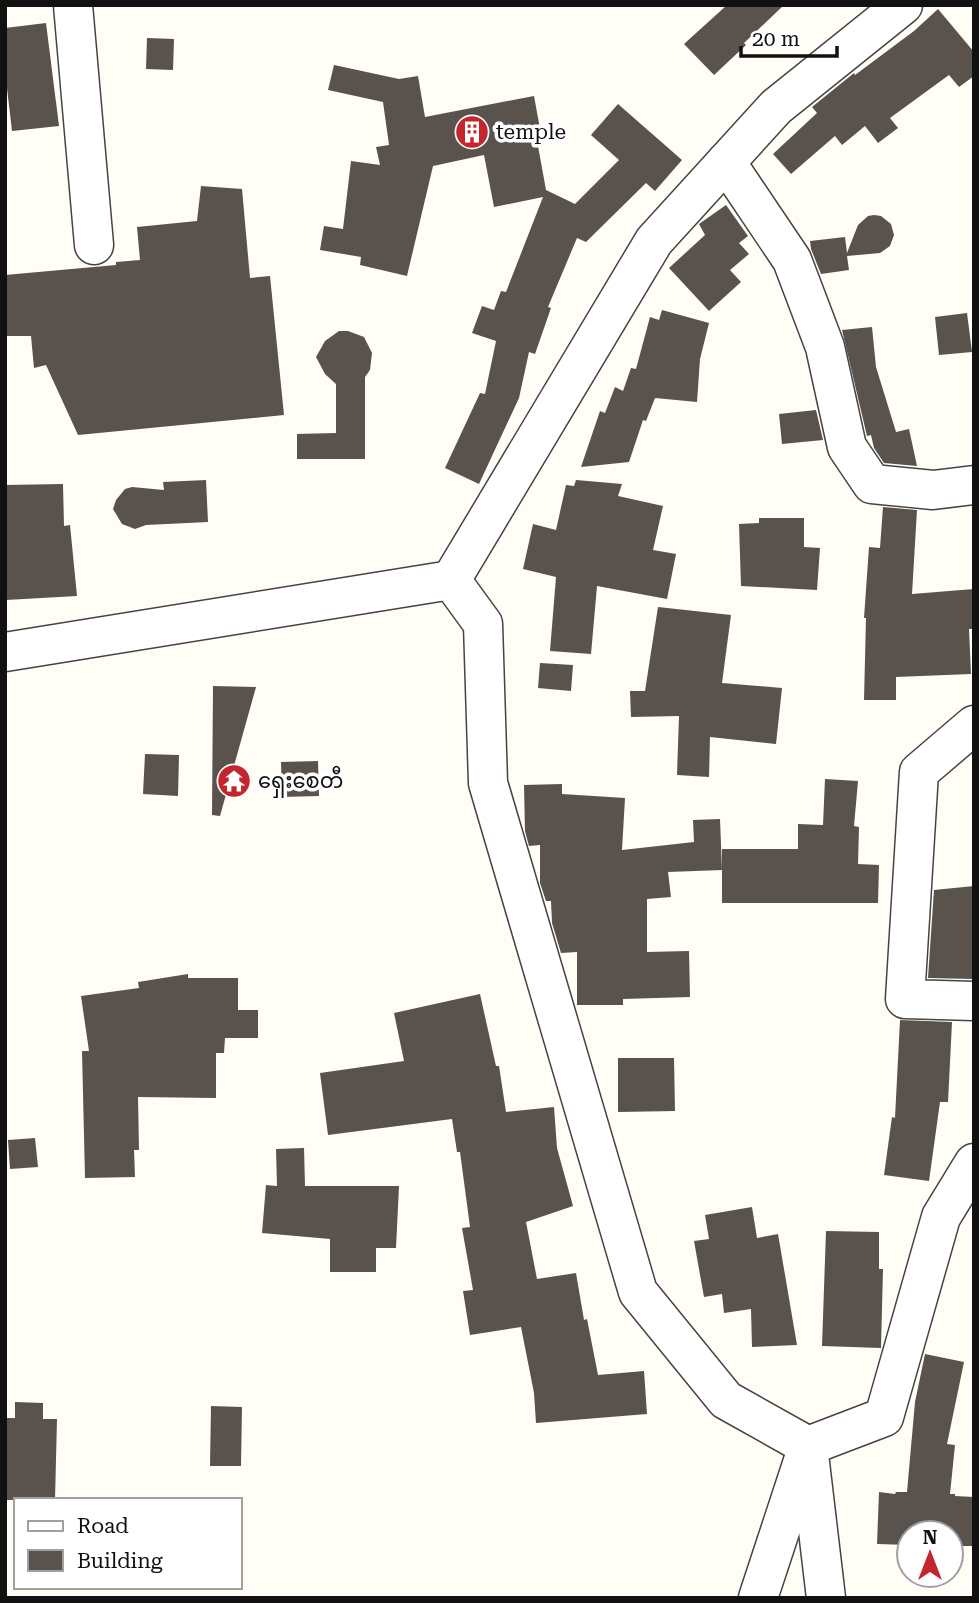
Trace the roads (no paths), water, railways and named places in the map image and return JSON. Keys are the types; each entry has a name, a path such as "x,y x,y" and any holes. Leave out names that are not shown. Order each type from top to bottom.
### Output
{"street":[{"path":"73,5 94,245"},
{"path":"7,656 451,580 654,241 776,107 903,5"},
{"path":"726,162 792,260 825,347 847,447 872,484 933,490 974,485"},
{"path":"451,580 483,624 488,783 638,1292 726,1400 808,1446"},
{"path":"974,725 919,772 905,999 974,1001"},
{"path":"808,1446 884,1417 941,1217 974,1163"},
{"path":"758,1598 808,1446"},
{"path":"808,1446 825,1598"}],"place":[{"name":"temple","path":"472,132"},
{"name":"ရှေးစေတီ","path":"234,781"}]}
